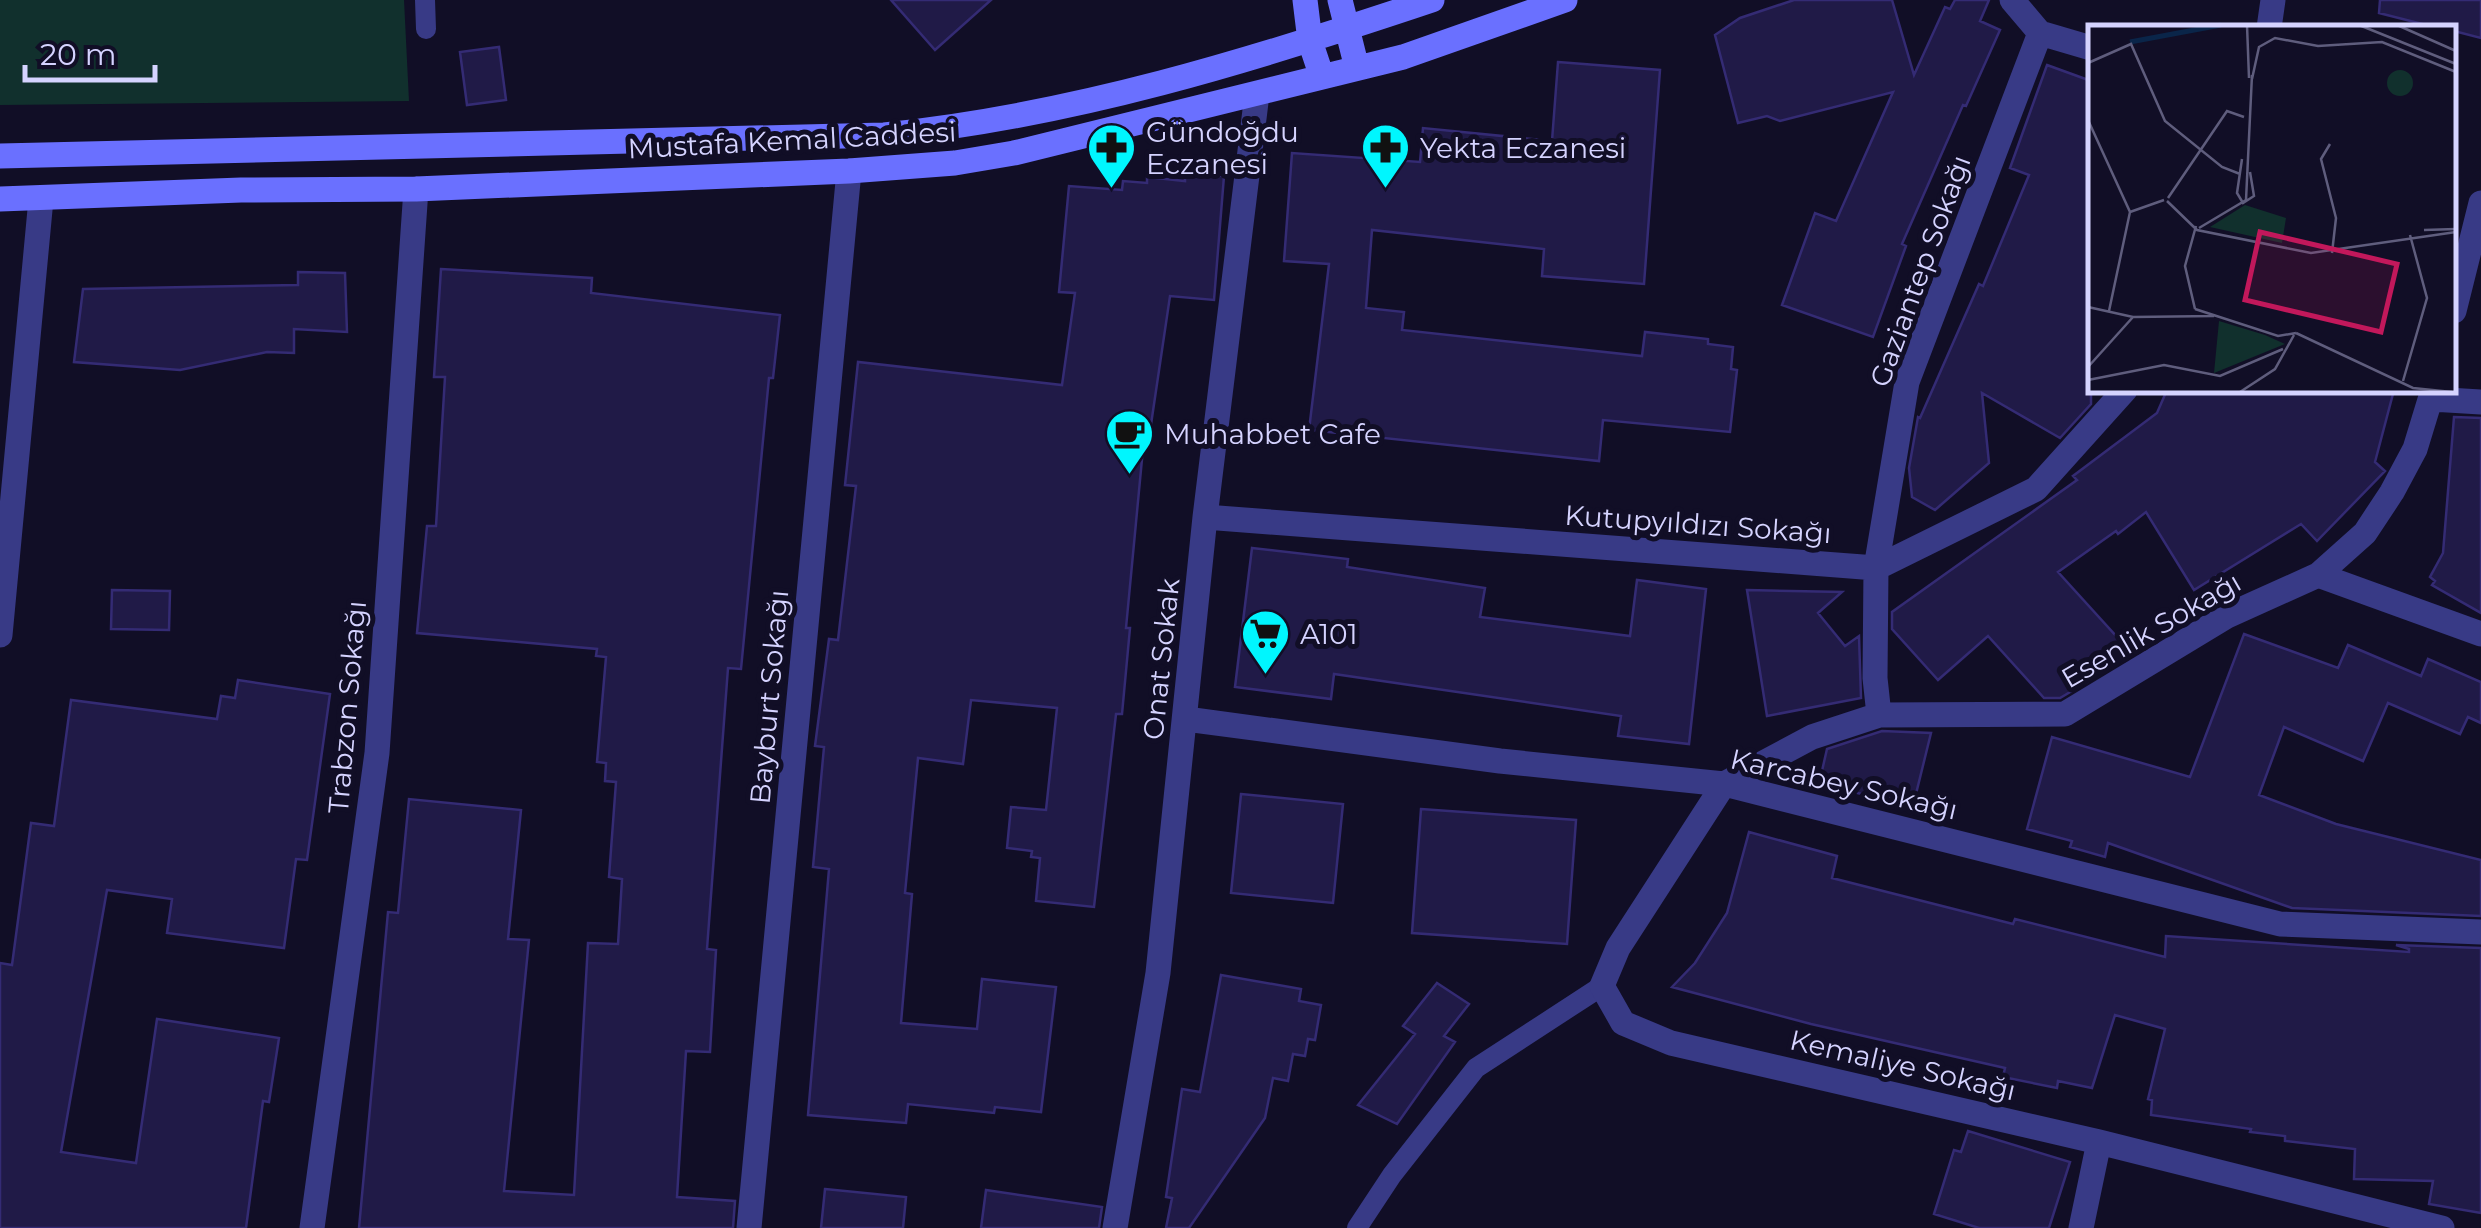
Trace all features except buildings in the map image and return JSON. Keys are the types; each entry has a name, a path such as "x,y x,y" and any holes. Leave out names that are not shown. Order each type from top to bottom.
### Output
{"street":[{"path":"1304,0 1310,40 1322,77"},
{"path":"1340,0 1358,68"},
{"name":"Mustafa Kemal Caddesi","path":"0,156 884,135 936,130 1011,117 1206,72 1432,0"},
{"name":"Mustafa Kemal Caddesi","path":"0,199 416,188 849,171 955,162 1014,152 1403,57 1566,0"},
{"path":"2012,0 2040,32 2088,47"},
{"path":"2270,25 2274,0"},
{"name":"Gaziantep Sokağı","path":"1879,715 1875,678 1876,568 1906,382 2040,32"},
{"name":"Onat Sokak","path":"1115,1228 1158,973 1205,517 1257,94"},
{"path":"416,148 416,188"},
{"path":"0,635 41,199 41,155"},
{"name":"Bayburt Sokağı","path":"749,1228 849,171"},
{"name":"Trabzon Sokağı","path":"312,1228 376,752 416,188"},
{"path":"2456,304 2481,203"},
{"path":"1876,568 2036,489 2124,392"},
{"path":"2432,394 2481,402"},
{"name":"Esenlik Sokağı","path":"1724,784 1812,737 1879,715 2065,714 2227,616 2318,575 2364,533 2392,492 2415,449 2432,394"},
{"name":"Kutupyıldızı Sokağı","path":"1205,517 1876,568"},
{"path":"2318,575 2481,634"},
{"name":"Karcabey Sokağı","path":"1186,719 1500,761 1724,784 2280,924 2481,932"},
{"path":"1602,986 1618,948 1724,784"},
{"name":"Kemaliye Sokağı","path":"1602,986 1623,1023 1671,1043 2099,1142 2442,1228"},
{"path":"2081,1228 2099,1142"}],"lane":[{"path":"425,0 426,29"},
{"path":"1356,1228 1476,1068 1602,986"}],"green space":[{"path":"0,0 404,0 409,101 0,105"}],"place":[{"name":"Gündoğdu Eczanesi","path":"1111,190"},
{"name":"Yekta Eczanesi","path":"1385,190"},
{"name":"Muhabbet Cafe","path":"1129,476"},
{"name":"A101","path":"1265,676"}]}
